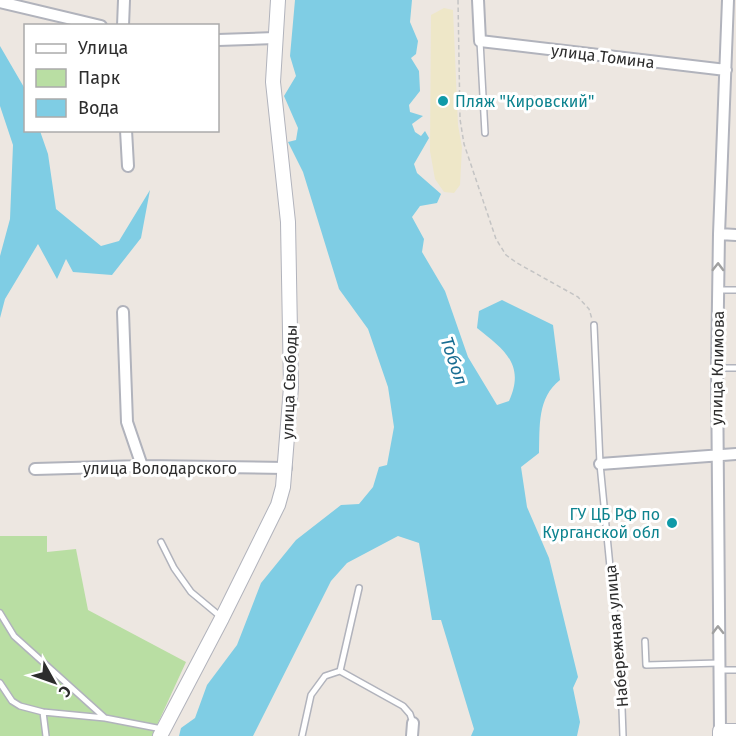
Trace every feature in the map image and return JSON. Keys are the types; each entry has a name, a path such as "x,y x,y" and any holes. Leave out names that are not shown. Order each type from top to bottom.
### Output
{"street":[{"path":"123,24 124,0"},
{"name":"улица Свободы","path":"161,733 222,618 278,505 284,487 291,387 291,298 285,180 273,82 279,0"},
{"path":"478,0 480,41"},
{"name":"улица Климова","path":"720,734 716,455 719,234 731,70 728,0"},
{"path":"0,2 93,24"},
{"path":"219,40 275,38"},
{"name":"улица Томина","path":"480,41 731,70"},
{"path":"126,132 128,166"},
{"path":"719,234 736,235"},
{"path":"123,312 128,422 142,466"},
{"path":"600,464 736,454"},
{"name":"улица Володарского","path":"35,469 142,466 286,468"},
{"path":"412,736 413,723"},
{"path":"720,734 736,731"}],"lane":[{"path":"480,41 485,133"},
{"path":"718,290 736,290"},
{"name":"Набережная улица","path":"594,325 600,464 621,680 623,736"},
{"path":"717,368 736,368"},
{"path":"161,542 174,568 191,592 222,618"},
{"path":"340,671 359,588"},
{"path":"0,613 14,636 105,718"},
{"path":"645,642 646,665 719,667 736,670"},
{"path":"302,736 311,695 325,676 340,671 403,706 410,714 413,723"},
{"path":"0,683 12,701 20,706 105,718 161,733"},
{"path":"43,711 46,736"}],"path":[{"path":"458,0 460,119 464,144 496,239 506,255 517,263 578,297 589,309 594,325"}],"green space":[{"path":"0,536 47,536 47,552 76,549 88,610 186,662 152,736 0,736"}],"sand":[{"name":"Пляж \"Кировский\"","path":"444,8 453,10 458,125 462,147 460,185 454,193 444,192 435,179 430,151 431,15"}],"water":[{"name":"Тобол","path":"295,0 412,0 410,22 418,41 416,54 411,58 419,71 420,91 409,105 410,112 423,116 412,124 415,132 421,136 425,131 429,138 414,164 417,173 441,194 437,203 420,206 412,217 424,239 422,252 445,291 468,357 497,405 509,401 515,377 509,358 477,328 479,311 502,300 553,325 560,380 547,395 541,413 539,453 521,467 527,507 549,558 578,677 573,688 580,722 577,736 471,736 474,729 441,620 432,620 419,543 398,536 347,563 331,581 253,736 179,736 181,728 195,718 207,685 237,645 261,583 296,540 341,505 359,504 373,487 379,467 387,465 394,427 388,387 368,329 339,289 303,172 288,142 296,140 298,128 284,96 296,76 290,56"},
{"path":"0,46 24,87 24,132 40,132 48,154 56,209 101,246 119,241 150,190 141,238 112,275 73,272 66,259 57,279 38,244 5,299 0,318 0,256 10,219 13,145 0,106"}],"place":[{"name":"Пляж \"Кировский\"","path":"443,101"},
{"name":"ГУ ЦБ РФ по Курганской обл","path":"672,523"}]}
